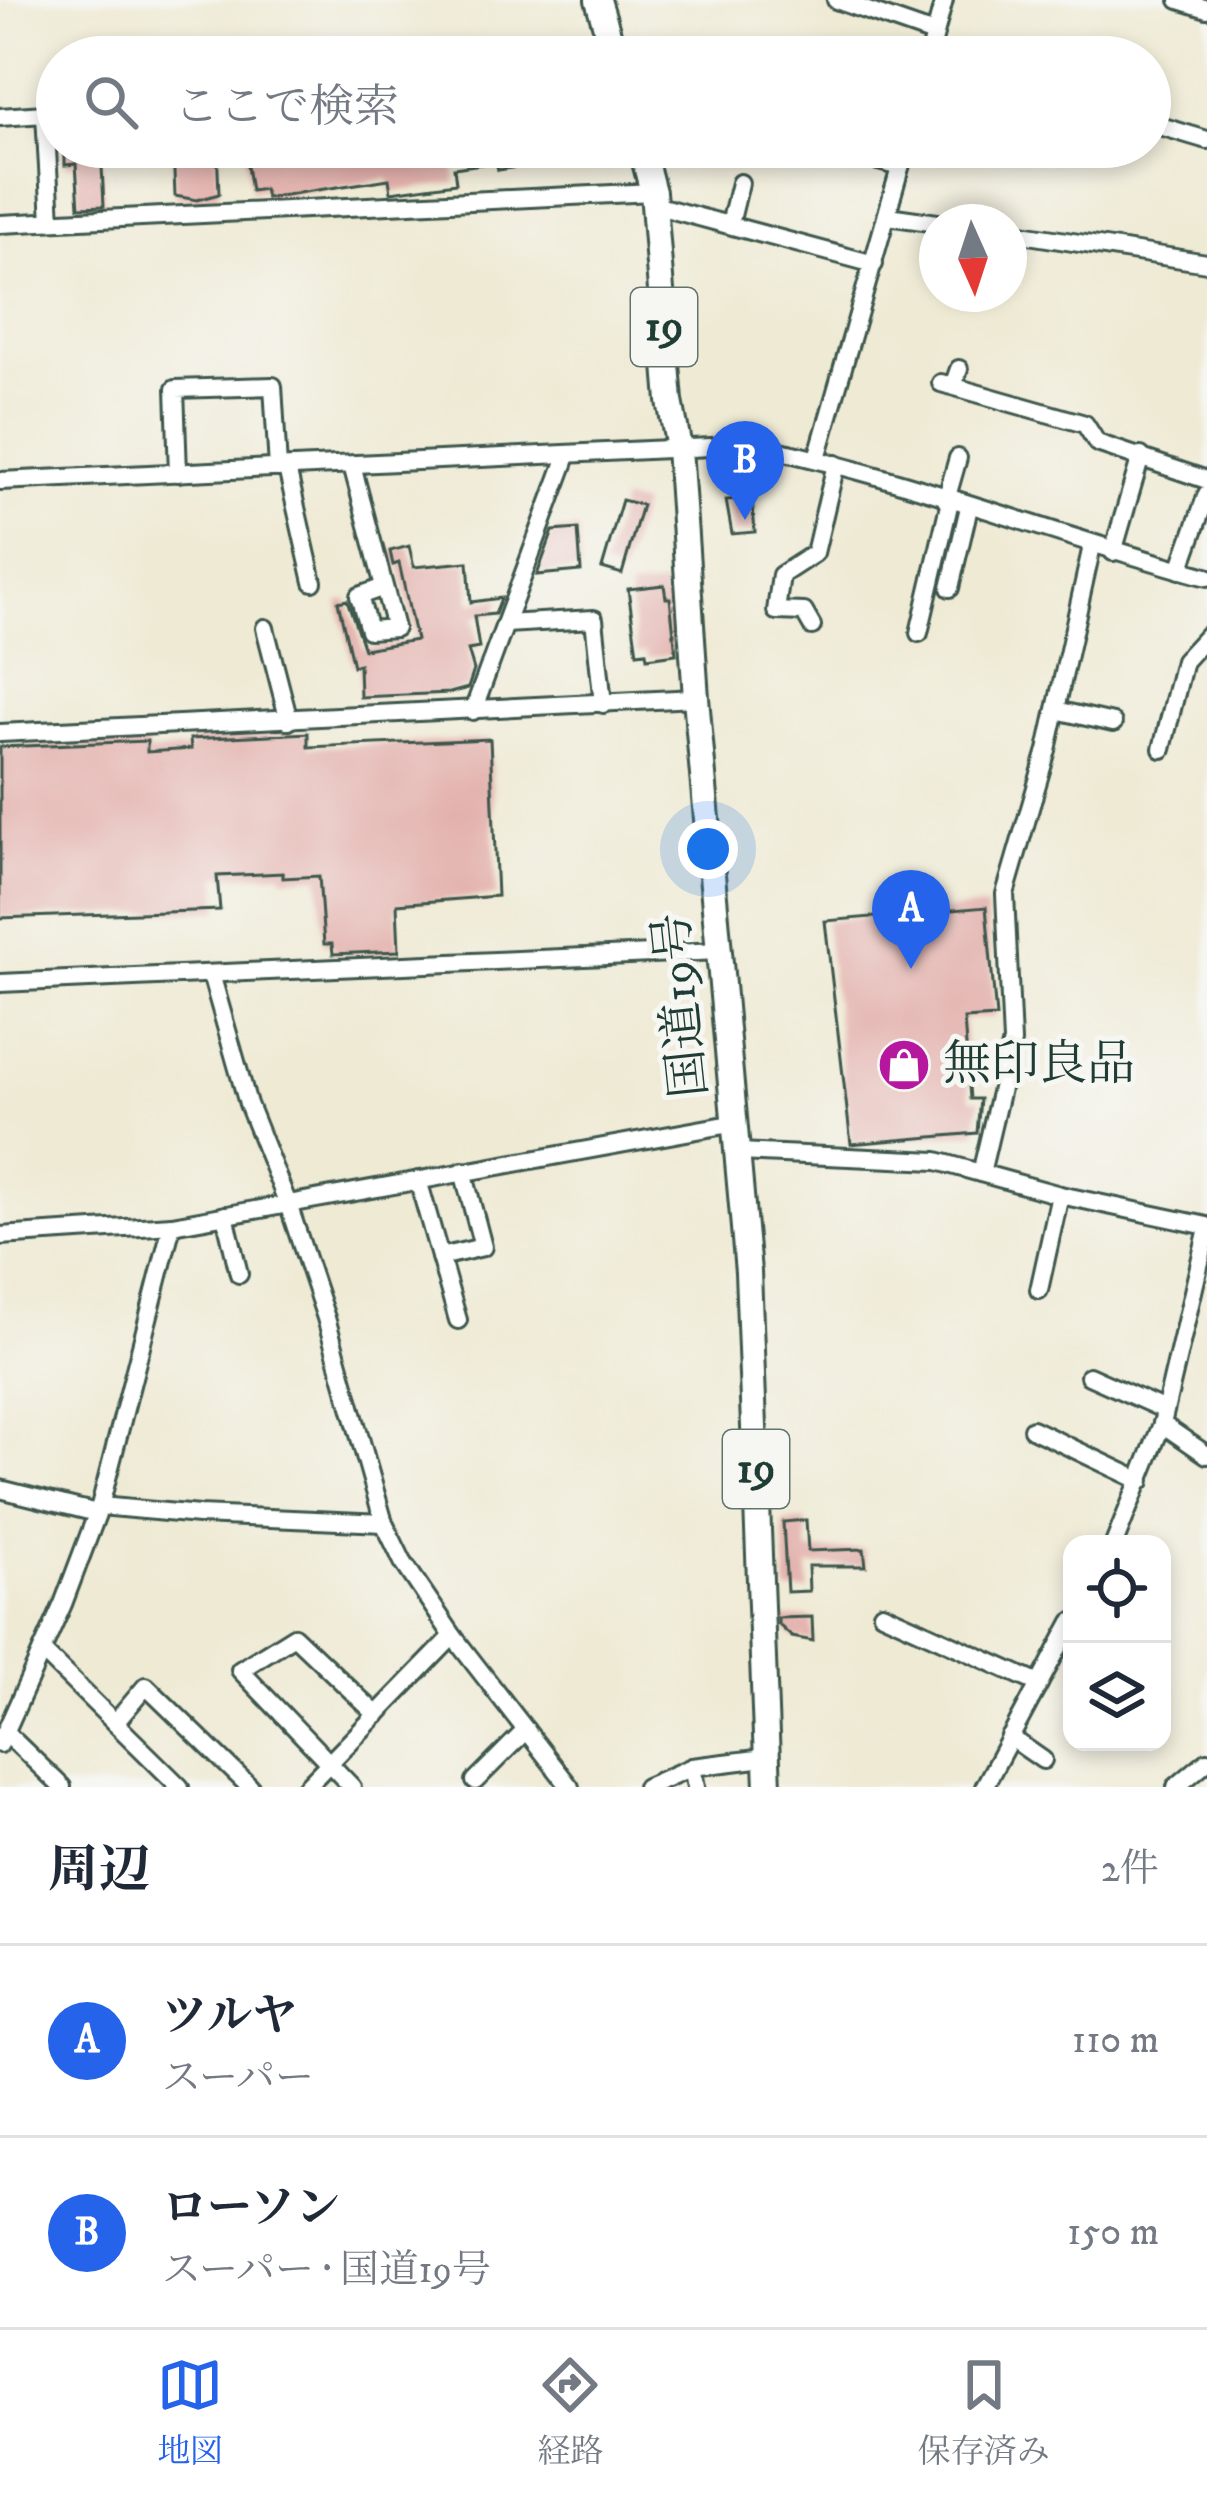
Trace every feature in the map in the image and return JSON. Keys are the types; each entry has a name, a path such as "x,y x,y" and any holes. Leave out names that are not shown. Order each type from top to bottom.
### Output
{"highway":[{"path":"598,0 609,36"},
{"name":"国道19号","path":"646,168 679,448 696,698 739,1152 751,1333 768,1787"}],"street":[{"path":"836,0 934,34 944,0"},
{"path":"1179,0 1207,9"},
{"path":"0,116 36,114"},
{"path":"1171,129 1207,140"},
{"path":"48,168 51,220"},
{"path":"812,626 804,612 776,611 781,575 815,553 827,461 900,168"},
{"path":"730,224 740,182"},
{"path":"0,224 653,199 874,264"},
{"path":"888,216 919,220"},
{"path":"1027,235 1207,263"},
{"path":"951,379 1085,424 1097,443 1207,480"},
{"path":"178,473 175,389 273,386 282,468 313,582"},
{"path":"0,482 753,445 827,461 1092,546 1207,577"},
{"path":"473,711 567,456"},
{"path":"1113,552 1141,456"},
{"path":"919,633 959,458"},
{"path":"352,465 384,587"},
{"path":"1180,570 1207,494"},
{"path":"950,589 969,507"},
{"path":"981,1172 1012,1042 1005,894 1059,741 1056,710 1092,546"},
{"path":"505,624 594,619 603,704"},
{"path":"265,628 290,721"},
{"path":"1170,740 1184,661 1207,636"},
{"path":"0,733 696,698"},
{"path":"1056,710 1113,723"},
{"path":"0,983 719,951"},
{"path":"211,974 234,1063 289,1204 326,1318 384,1522 403,1562 453,1636 570,1787"},
{"path":"0,1236 172,1225 736,1123"},
{"path":"739,1152 938,1161 1207,1229 1164,1417 1118,1535"},
{"path":"440,1257 483,1246 463,1171"},
{"path":"418,1180 458,1320"},
{"path":"1039,1290 1060,1195"},
{"path":"225,1215 239,1274"},
{"path":"62,1787 3,1738 99,1509 172,1225"},
{"path":"1089,1376 1164,1417 1207,1455"},
{"path":"1032,1430 1141,1481"},
{"path":"0,1489 99,1509 384,1522"},
{"path":"0,1504 22,1496"},
{"path":"882,1613 1039,1684"},
{"path":"352,1787 241,1670 294,1636 377,1714"},
{"path":"306,1787 453,1636"},
{"path":"42,1651 180,1787"},
{"path":"984,1787 1039,1684 1063,1652"},
{"path":"115,1723 146,1686 250,1787"},
{"path":"476,1781 526,1730"},
{"path":"1010,1737 1042,1760"},
{"path":"646,1787 692,1768 765,1758"},
{"path":"1176,1787 1207,1761"},
{"path":"692,1768 696,1787"}],"building":[{"path":"76,168 102,168 104,206 79,207"},
{"path":"174,168 218,168 219,194 197,200 175,196"},
{"path":"247,168 454,168 456,183 391,192 389,179 266,198 264,189 251,191"},
{"path":"752,498 755,532 732,534 726,500"},
{"path":"622,500 642,505 622,574 602,568"},
{"path":"578,529 581,571 537,575 553,531"},
{"path":"409,546 414,567 468,562 471,602 501,598 495,614 474,616 479,648 468,650 474,670 468,688 360,697 359,664 353,666 338,602 347,600 364,649 416,640 399,563 393,565 390,551"},
{"path":"664,585 666,598 670,598 676,654 647,658 646,652 637,653 628,589"},
{"path":"308,733 308,747 490,739 497,896 397,904 399,951 333,954 332,944 324,944 319,876 217,876 220,910 0,918 0,747 147,741 147,752 191,749 190,739"},
{"path":"986,907 996,1017 964,1019 970,1099 980,1099 977,1133 851,1144 825,921"},
{"path":"806,1520 808,1551 864,1549 866,1566 808,1566 809,1591 787,1592 783,1522"},
{"path":"812,1617 813,1641 792,1637 778,1624 778,1618"}],"place":[{"name":"ローソン","path":"745,520"},
{"name":"ツルヤ","path":"911,969"},
{"name":"無印良品","path":"904,1065"}]}
